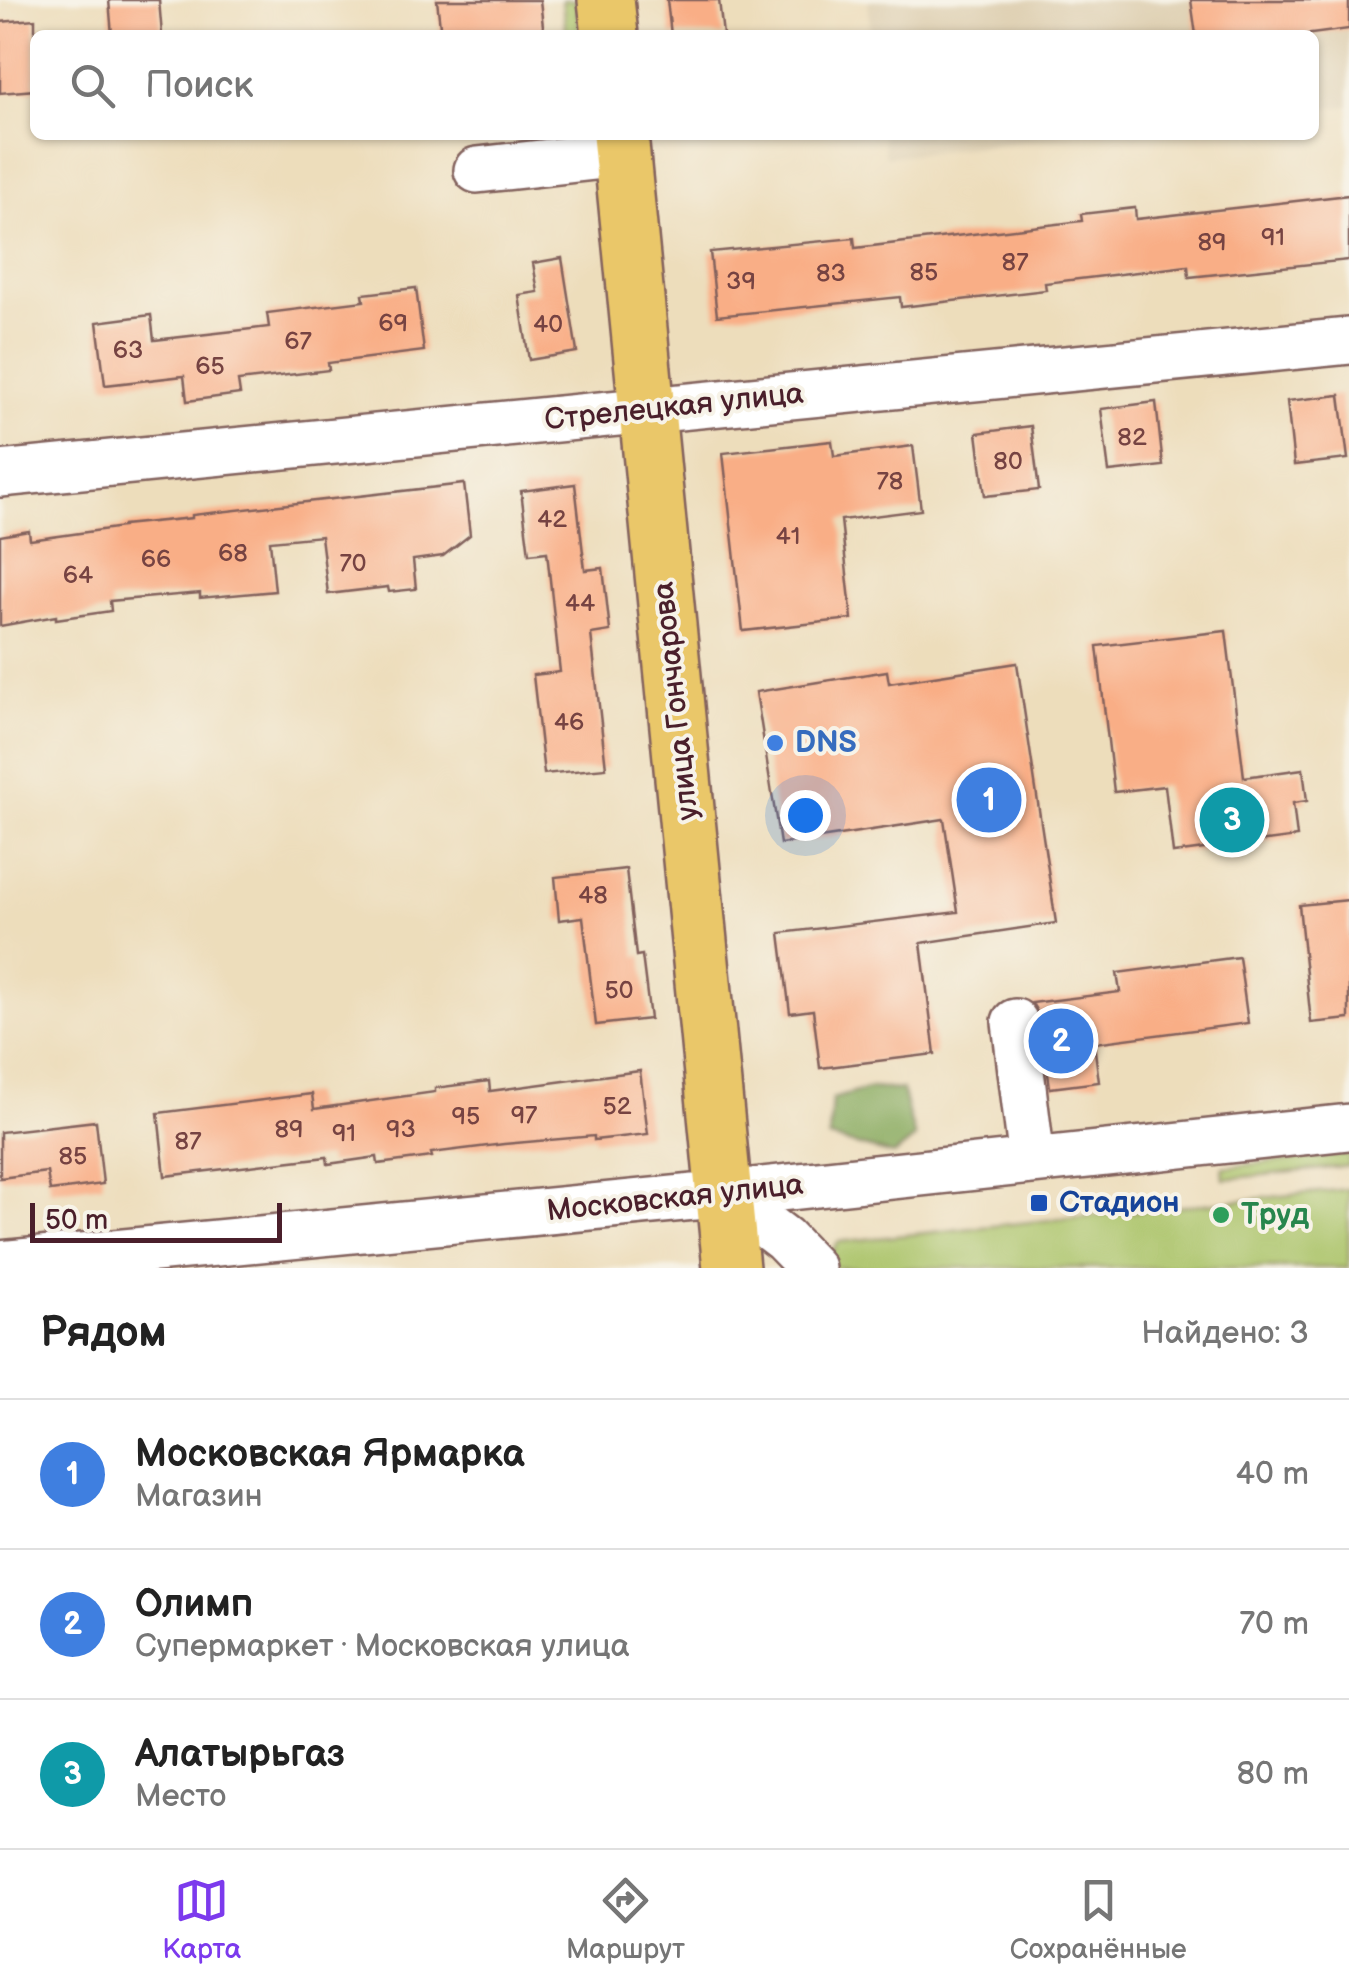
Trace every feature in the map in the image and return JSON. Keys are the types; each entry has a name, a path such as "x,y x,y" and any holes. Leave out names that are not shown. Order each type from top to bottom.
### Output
{"main road":[{"path":"606,0 609,30"},
{"name":"улица Гончарова","path":"621,145 731,1268"}],"street":[{"path":"477,170 621,145"},
{"name":"Стрелецкая улица","path":"0,474 1349,340"},
{"path":"1015,1022 1032,1161"},
{"name":"Московская улица","path":"0,1264 58,1263 1349,1127"},
{"path":"725,1194 784,1239 812,1268"}],"shaded area":[{"path":"868,0 1349,0 1349,106 1319,109 1319,30 871,30"},
{"path":"883,140 1038,140 885,157"}],"green space":[{"path":"562,0 576,0 579,30 565,30"},
{"path":"871,1088 902,1090 915,1138 894,1155 829,1138 832,1099"},
{"path":"1349,1154 1349,1166 1224,1179 1223,1167"},
{"name":"Труд","path":"1349,1189 1349,1268 822,1268 838,1242"}],"building":[{"path":"109,0 159,0 162,30 112,30"},
{"path":"437,0 540,0 543,30 440,30"},
{"path":"667,0 719,0 722,30 670,30"},
{"path":"1191,0 1349,0 1349,29 1319,33 1195,30"},
{"path":"35,19 35,30 30,30 30,90 0,93 0,22"},
{"path":"1349,195 1349,260 1189,277 1188,266 1045,283 1046,290 901,307 900,297 717,316 710,252 854,238 855,248 1082,221 1081,214 1135,208 1136,219"},
{"path":"562,258 577,352 529,360 519,295 538,292 533,263"},
{"path":"416,288 424,351 328,363 329,370 238,381 240,394 187,401 184,376 105,385 97,322 151,315 154,340 269,327 267,313 364,301 363,294"},
{"path":"1340,395 1348,459 1294,465 1287,401"},
{"path":"1156,402 1163,466 1109,472 1101,409"},
{"path":"1031,426 1039,490 985,496 977,433"},
{"path":"832,441 834,456 913,446 921,510 841,520 852,619 743,631 723,453"},
{"path":"464,484 470,535 443,556 413,560 416,589 389,592 388,587 328,594 321,536 270,541 275,591 110,601 111,611 0,626 0,536 29,531 30,540 192,515"},
{"path":"575,484 585,570 603,568 610,631 591,634 606,768 544,774 533,675 560,672 547,552 529,554 521,491"},
{"path":"1226,631 1244,777 1303,769 1307,801 1293,803 1297,837 1173,853 1165,786 1114,792 1097,646"},
{"path":"1017,663 1056,923 921,943 935,1054 820,1068 813,1010 790,1013 780,933 958,912 944,819 780,844 756,692 887,671 889,683"},
{"path":"626,869 636,956 642,955 650,1019 596,1025 583,917 559,920 555,877"},
{"path":"1349,900 1349,1019 1311,1023 1299,905"},
{"path":"1239,957 1248,1023 1094,1043 1099,1082 1050,1088 1041,1019 1032,1003 1120,992 1117,973"},
{"path":"640,1071 648,1134 504,1144 378,1164 377,1157 328,1164 327,1157 165,1176 158,1113 312,1094 314,1109 489,1081 490,1091"},
{"path":"96,1121 103,1184 50,1191 47,1172 0,1178 0,1132"}],"place":[{"name":"DNS","path":"775,743"},
{"name":"Московская Ярмарка","path":"989,800"},
{"name":"Алатырьгаз","path":"1232,820"},
{"name":"Олимп","path":"1061,1041"},
{"name":"Стадион","path":"1039,1203"},
{"name":"Труд","path":"1221,1215"}]}
